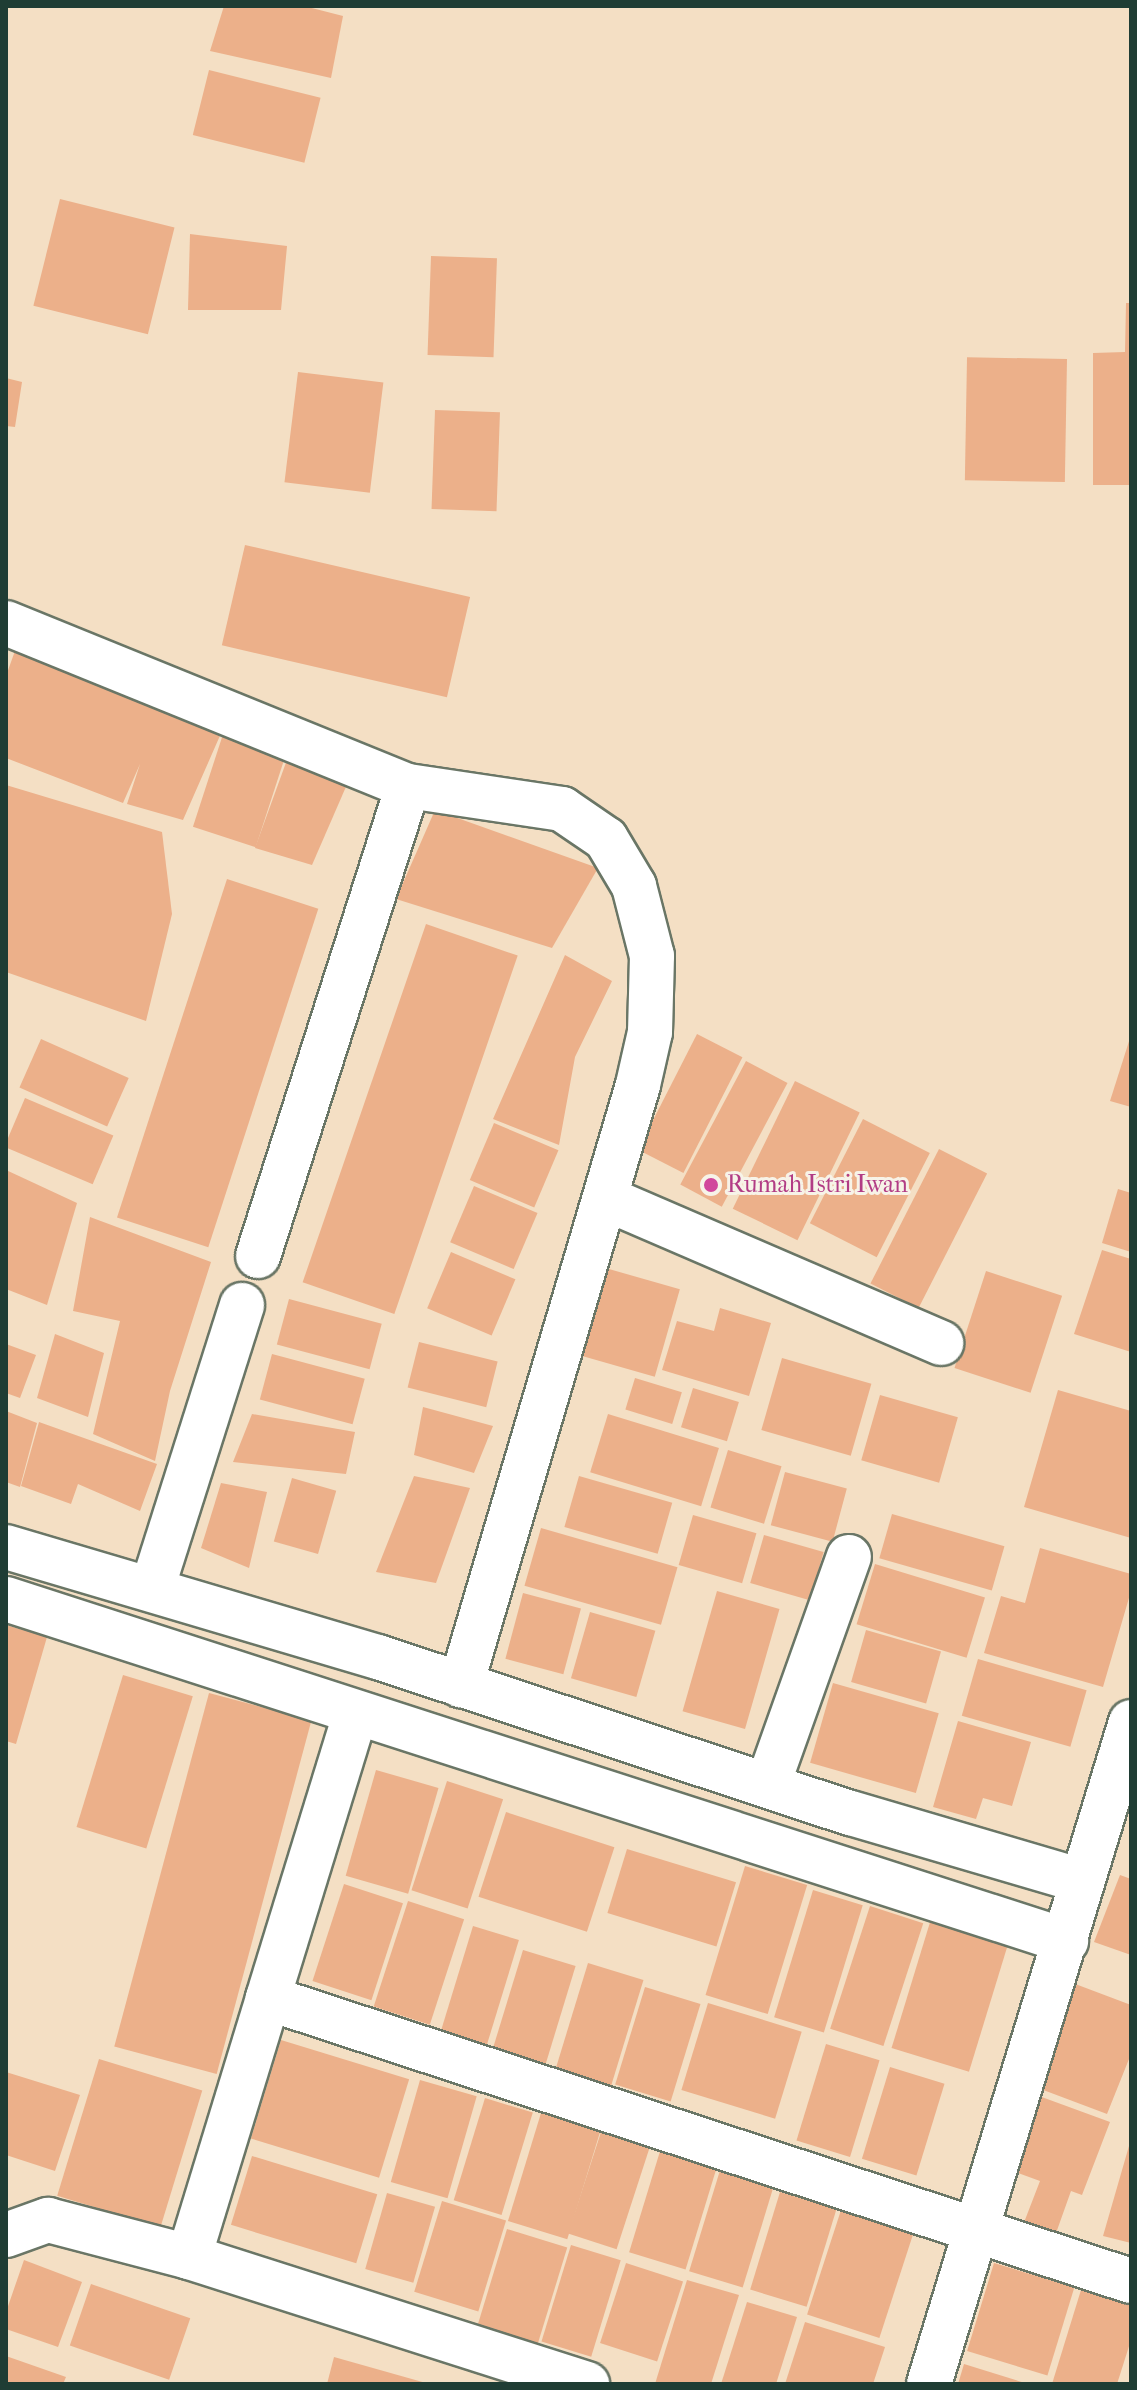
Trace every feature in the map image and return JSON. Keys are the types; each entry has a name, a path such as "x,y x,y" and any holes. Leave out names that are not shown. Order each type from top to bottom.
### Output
{"street":[{"path":"6,623 408,786 562,809 606,839 634,886 652,956 650,1032 607,1199 461,1685"},
{"path":"258,1256 408,786"},
{"path":"607,1199 941,1343"},
{"path":"152,1589 242,1305"},
{"path":"6,1547 152,1589 1082,1881"},
{"path":"768,1784 849,1557"},
{"path":"6,1599 355,1715 1066,1941"},
{"path":"189,2257 355,1715"},
{"path":"929,2384 1131,1722"},
{"path":"268,1998 1131,2281"},
{"path":"6,2235 48,2220 189,2257 587,2384"}],"building":[{"path":"224,6 304,6 343,16 331,78 210,51"},
{"path":"209,70 321,98 304,163 193,135"},
{"path":"60,199 174,228 148,334 33,306"},
{"path":"190,234 287,246 281,310 188,310"},
{"path":"431,256 497,258 494,357 428,355"},
{"path":"1126,303 1131,303 1131,485 1093,485 1093,353 1125,352"},
{"path":"967,357 1067,359 1065,482 965,480"},
{"path":"298,372 383,382 370,493 284,482"},
{"path":"6,378 22,382 15,427 6,426"},
{"path":"435,410 500,412 497,511 432,509"},
{"path":"245,545 470,597 447,697 222,645"},
{"path":"16,648 226,722 183,820 127,804 140,764 123,803 6,758 6,676"},
{"path":"226,725 289,745 256,847 193,827"},
{"path":"292,746 355,766 312,865 255,848"},
{"path":"6,785 162,832 172,914 146,1021 6,972"},
{"path":"435,810 598,868 552,948 396,899"},
{"path":"227,879 318,909 208,1247 117,1218"},
{"path":"426,924 518,956 394,1314 303,1282"},
{"path":"565,955 612,981 575,1057 559,1145 493,1119"},
{"path":"697,1034 742,1057 683,1173 638,1150"},
{"path":"1131,1035 1131,1107 1110,1101"},
{"path":"41,1039 129,1078 107,1126 19,1087"},
{"path":"746,1061 787,1083 722,1207 680,1185"},
{"path":"795,1081 860,1113 797,1240 733,1209"},
{"path":"25,1098 113,1136 93,1184 6,1148"},
{"path":"863,1119 930,1153 877,1257 810,1223"},
{"path":"494,1123 558,1150 534,1207 470,1180"},
{"path":"939,1149 987,1174 919,1308 870,1284"},
{"path":"6,1170 77,1203 47,1305 6,1289"},
{"path":"474,1186 538,1213 514,1269 450,1242"},
{"path":"1118,1189 1131,1193 1131,1252 1102,1243"},
{"path":"90,1217 211,1262 170,1391 155,1461 93,1434 120,1321 73,1311"},
{"path":"1102,1250 1131,1259 1131,1352 1074,1334"},
{"path":"451,1252 515,1279 492,1336 427,1308"},
{"path":"602,1267 680,1289 655,1377 577,1354"},
{"path":"986,1271 1062,1296 1031,1393 954,1368"},
{"path":"289,1299 382,1324 370,1369 277,1344"},
{"path":"720,1308 771,1323 749,1396 662,1370 677,1321 714,1331"},
{"path":"55,1334 104,1353 88,1417 37,1398"},
{"path":"419,1342 498,1362 486,1407 408,1388"},
{"path":"6,1344 36,1355 20,1398 6,1393"},
{"path":"272,1354 365,1379 353,1424 260,1399"},
{"path":"782,1358 871,1384 851,1456 761,1430"},
{"path":"635,1378 682,1392 672,1424 625,1410"},
{"path":"693,1388 739,1402 727,1441 681,1427"},
{"path":"1058,1390 1131,1411 1131,1538 1024,1507"},
{"path":"880,1395 958,1417 939,1483 861,1460"},
{"path":"423,1407 493,1426 474,1473 414,1455"},
{"path":"6,1411 37,1423 20,1487 6,1482"},
{"path":"252,1414 355,1432 346,1474 233,1462"},
{"path":"608,1414 719,1448 701,1506 590,1472"},
{"path":"39,1422 157,1464 140,1511 78,1484 71,1504 21,1486"},
{"path":"728,1450 782,1466 764,1524 710,1507"},
{"path":"785,1472 847,1489 833,1542 771,1525"},
{"path":"414,1476 470,1488 436,1583 376,1572"},
{"path":"579,1476 672,1503 658,1554 564,1527"},
{"path":"292,1478 336,1491 318,1554 274,1541"},
{"path":"221,1483 267,1492 249,1568 201,1548"},
{"path":"892,1514 1004,1546 992,1590 879,1558"},
{"path":"693,1515 756,1533 742,1583 679,1565"},
{"path":"541,1528 677,1567 661,1625 524,1586"},
{"path":"764,1535 824,1552 810,1600 750,1583"},
{"path":"1040,1548 1131,1574 1131,1591 1103,1687 984,1653 1001,1596 1025,1603"},
{"path":"875,1564 985,1598 967,1658 857,1624"},
{"path":"717,1591 779,1609 745,1729 683,1711"},
{"path":"523,1593 581,1609 563,1674 505,1659"},
{"path":"590,1612 655,1631 636,1697 571,1678"},
{"path":"6,1625 47,1637 16,1744 6,1741"},
{"path":"866,1630 941,1651 926,1703 851,1682"},
{"path":"978,1659 1087,1690 1070,1747 962,1716"},
{"path":"123,1675 193,1696 146,1848 77,1827"},
{"path":"833,1683 939,1713 916,1793 810,1763"},
{"path":"209,1693 311,1720 217,2074 114,2047"},
{"path":"958,1721 1031,1742 1012,1806 983,1798 976,1819 933,1807"},
{"path":"376,1770 438,1788 408,1894 346,1876"},
{"path":"447,1781 503,1799 468,1909 411,1890"},
{"path":"506,1812 614,1847 587,1932 478,1897"},
{"path":"627,1849 736,1882 716,1946 607,1913"},
{"path":"745,1866 807,1885 768,2014 706,1995"},
{"path":"1120,1875 1131,1879 1131,1955 1094,1942"},
{"path":"344,1884 403,1903 371,2000 312,1981"},
{"path":"813,1890 863,1905 824,2032 774,2017"},
{"path":"408,1901 464,1919 430,2025 374,2007"},
{"path":"870,1906 923,1923 883,2046 830,2029"},
{"path":"931,1919 1008,1943 969,2072 892,2048"},
{"path":"473,1926 519,1940 485,2050 439,2036"},
{"path":"523,1950 576,1966 545,2067 492,2051"},
{"path":"588,1963 643,1980 610,2090 554,2073"},
{"path":"1070,1982 1131,2005 1131,2054 1107,2114 1030,2085"},
{"path":"645,1987 700,2004 671,2102 615,2085"},
{"path":"708,2003 802,2032 775,2119 681,2090"},
{"path":"281,2040 409,2079 379,2178 251,2138"},
{"path":"826,2044 880,2060 850,2157 796,2141"},
{"path":"99,2059 202,2091 160,2227 57,2196"},
{"path":"890,2067 945,2084 916,2175 862,2159"},
{"path":"6,2072 80,2095 55,2171 6,2155"},
{"path":"420,2080 477,2096 447,2198 391,2182"},
{"path":"1039,2096 1110,2122 1082,2195 1071,2191 1050,2250 1018,2238 1040,2181 1010,2170"},
{"path":"485,2098 533,2113 502,2215 454,2200"},
{"path":"541,2113 600,2131 567,2239 508,2221"},
{"path":"603,2126 652,2142 617,2249 568,2233"},
{"path":"1131,2139 1131,2243 1103,2236"},
{"path":"661,2148 717,2165 686,2269 629,2252"},
{"path":"252,2156 377,2194 356,2263 231,2225"},
{"path":"721,2167 775,2183 743,2288 689,2271"},
{"path":"780,2192 836,2209 807,2307 750,2290"},
{"path":"387,2193 435,2207 413,2283 365,2269"},
{"path":"442,2201 506,2221 478,2311 414,2292"},
{"path":"842,2207 914,2230 879,2338 807,2314"},
{"path":"507,2229 567,2247 537,2348 476,2329"},
{"path":"571,2245 621,2260 591,2357 541,2342"},
{"path":"24,2260 82,2282 58,2347 6,2329 6,2312"},
{"path":"626,2263 683,2282 657,2361 600,2343"},
{"path":"994,2263 1074,2288 1047,2376 967,2351"},
{"path":"1085,2277 1131,2290 1131,2340 1117,2384 1052,2384"},
{"path":"687,2280 739,2295 711,2384 655,2384"},
{"path":"91,2284 190,2318 169,2380 70,2345"},
{"path":"747,2302 797,2317 776,2384 721,2384"},
{"path":"805,2322 885,2347 873,2384 785,2384"},
{"path":"6,2356 66,2377 63,2384 6,2384"},
{"path":"334,2357 426,2383 426,2384 327,2384"},
{"path":"964,2364 1025,2383 1025,2384 958,2384"}],"place":[{"name":"Rumah Istri Iwan","path":"711,1185"}]}
